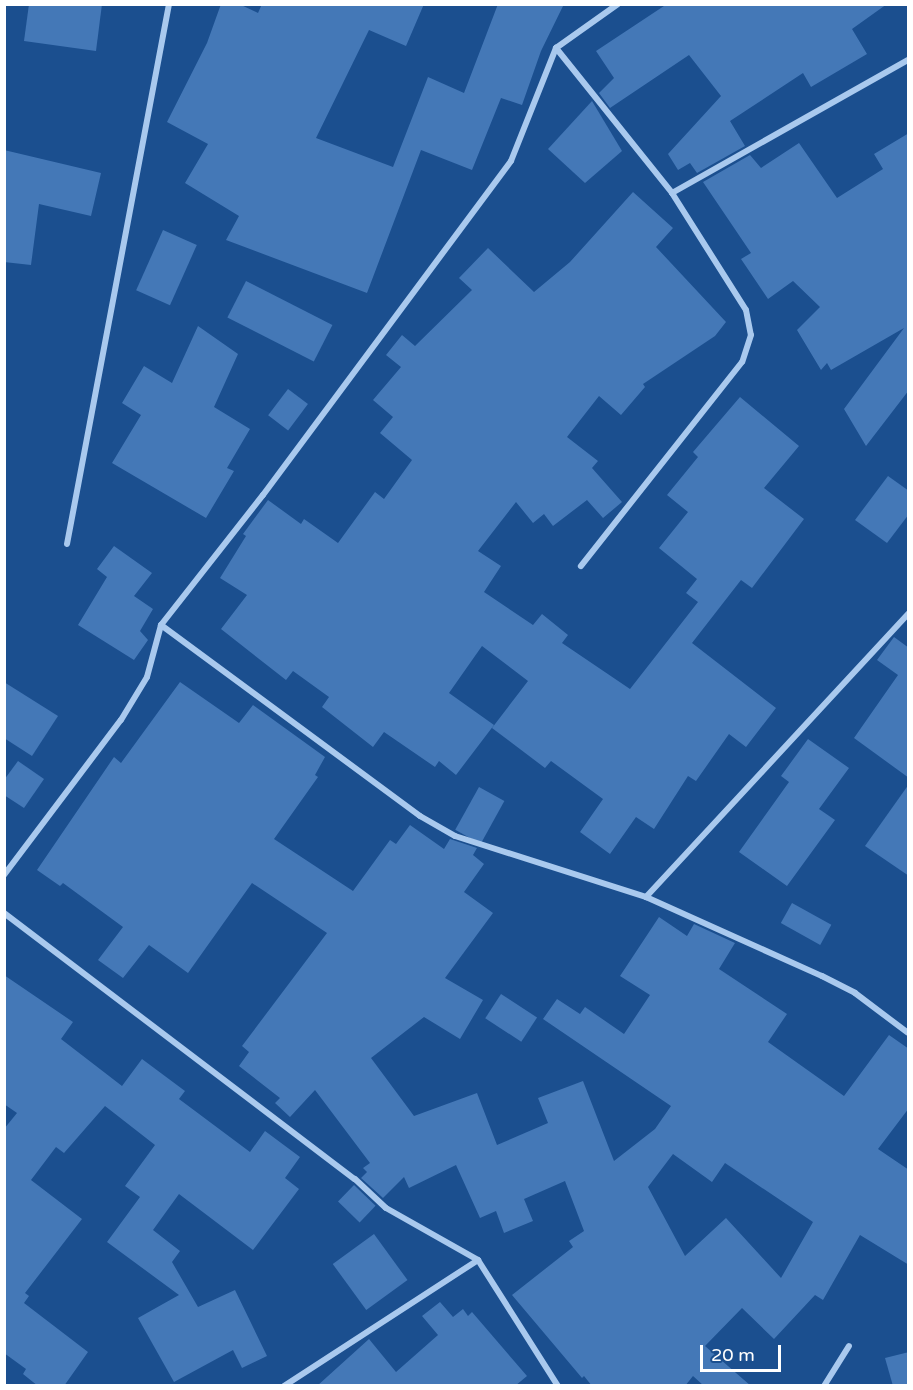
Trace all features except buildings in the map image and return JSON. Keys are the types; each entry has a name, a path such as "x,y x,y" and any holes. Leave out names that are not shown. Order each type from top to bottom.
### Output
{"street":[{"path":"67,544 169,4"},
{"path":"4,875 121,720 147,677 161,625 271,486 497,181 510,161 556,48 618,4"},
{"path":"556,48 672,193 746,310 752,335 742,362 581,566"},
{"path":"672,193 909,60"},
{"path":"646,897 909,614"},
{"path":"161,625 420,816 455,836 646,897 831,980 855,993 909,1033"},
{"path":"4,913 356,1179 386,1208 478,1260 558,1386"},
{"path":"284,1386 478,1260"},
{"path":"824,1386 849,1346"}]}
